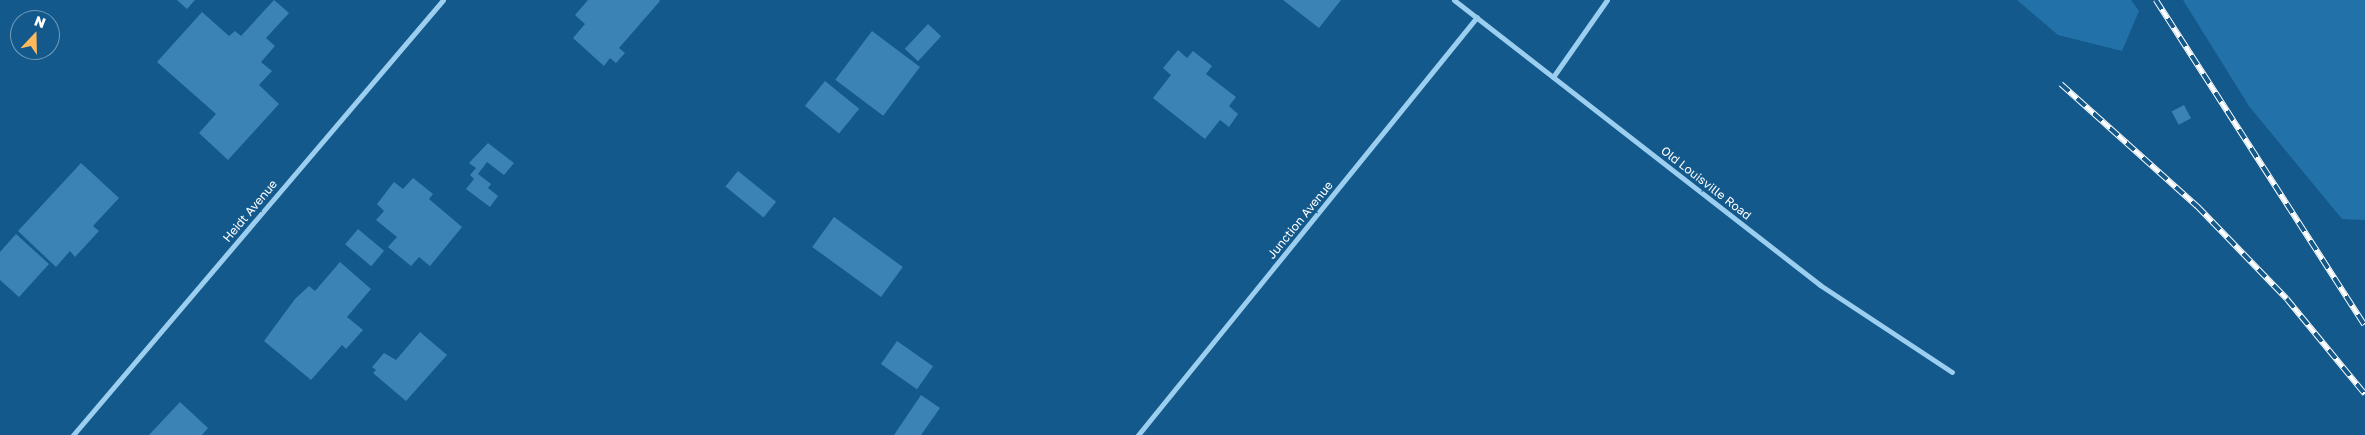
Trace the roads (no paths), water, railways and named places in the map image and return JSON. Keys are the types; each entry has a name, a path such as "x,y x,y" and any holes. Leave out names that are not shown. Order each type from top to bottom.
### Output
{"street":[{"name":"Heidt Avenue","path":"73,435 443,0"},
{"name":"Old Louisville Road","path":"1454,0 1820,285 1952,372"},
{"path":"1552,77 1607,0"},
{"name":"Junction Avenue","path":"1138,435 1477,17"}],"railway":[{"path":"2156,0 2365,325"},
{"path":"2061,84 2197,206 2287,299 2365,394"}]}
